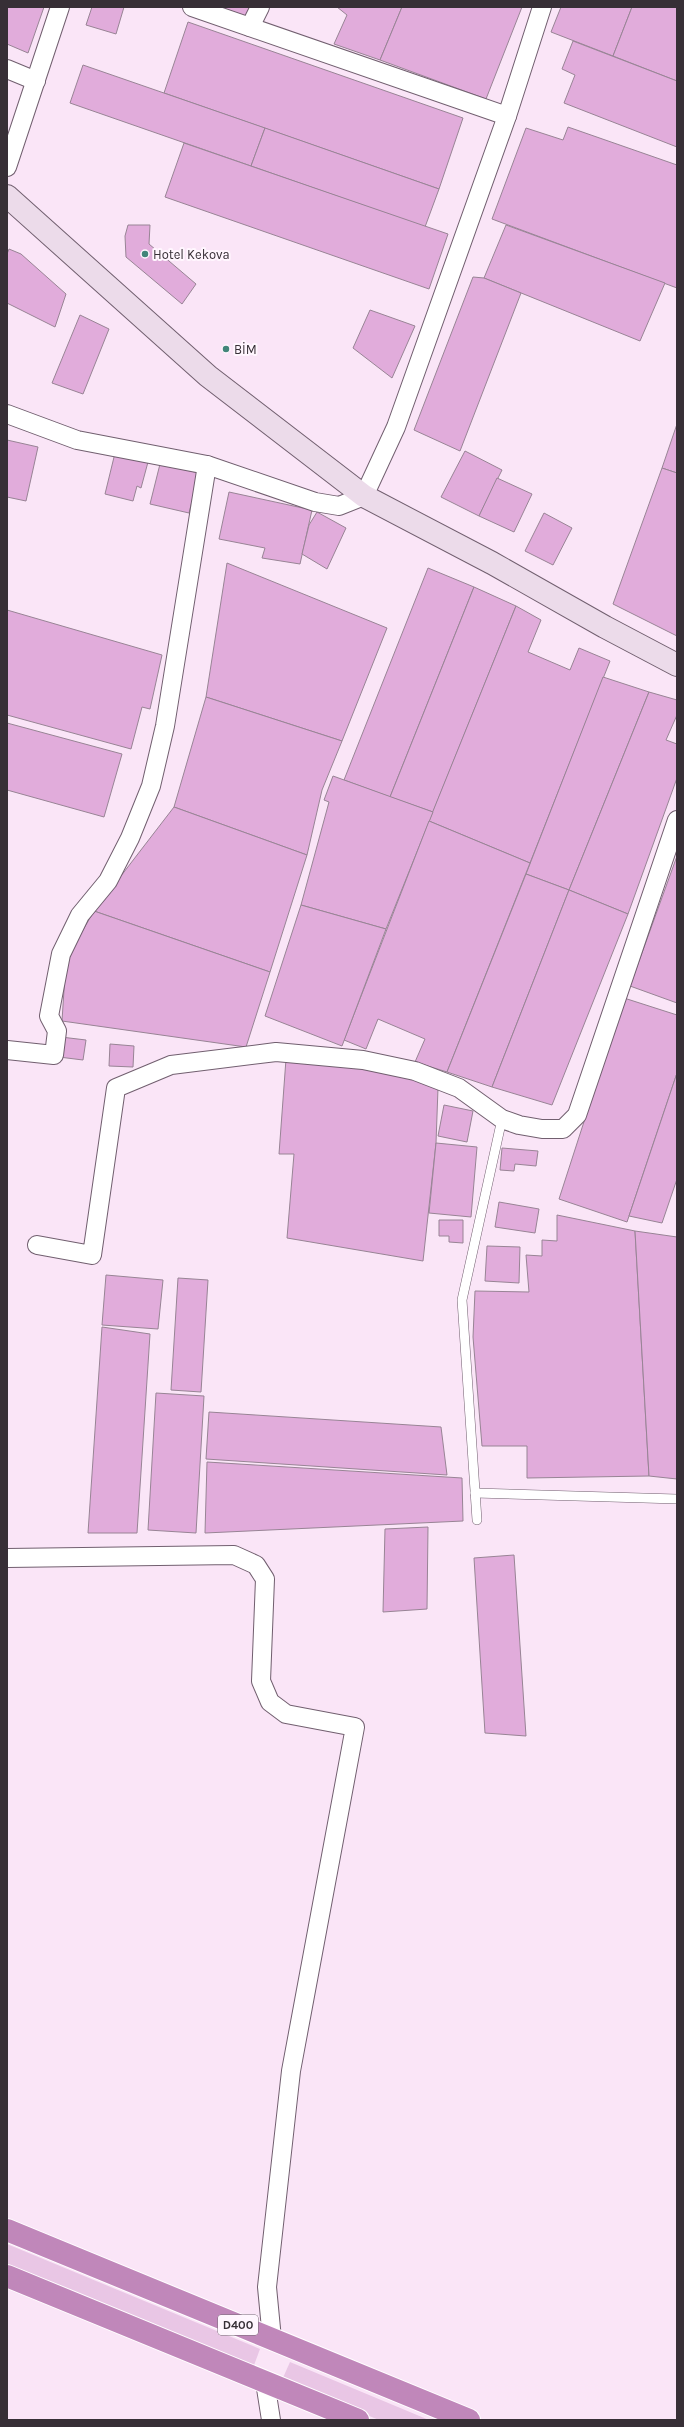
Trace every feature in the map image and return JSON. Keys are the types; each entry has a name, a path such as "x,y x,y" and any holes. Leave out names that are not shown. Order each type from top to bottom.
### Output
{"highway":[{"name":"D400","path":"7,2230 468,2420"},
{"path":"7,2276 358,2420"}],"street":[{"path":"7,167 60,7"},
{"path":"192,7 507,116"},
{"path":"250,27 260,7"},
{"path":"7,414 77,440 207,465 315,502 340,506 364,496 396,427 507,116 542,7"},
{"path":"7,68 36,81"},
{"path":"7,196 208,376 364,496 492,563 605,627 677,665"},
{"path":"7,1050 54,1055 57,1031 48,1016 61,954 80,915 108,881 130,838 151,786 165,726 207,465"},
{"path":"37,1245 92,1255 116,1088 171,1065 276,1052 363,1060 415,1071 459,1088 502,1119 519,1125 542,1129 563,1128 577,1115 677,820"},
{"path":"7,1558 234,1555 256,1565 265,1580 261,1681 270,1702 286,1714 355,1727 291,2071 267,2287 272,2340"},
{"path":"265,2382 271,2420"}],"lane":[{"path":"477,1520 462,1300 502,1119"},
{"path":"475,1493 677,1499"}],"shaded area":[{"path":"7,2244 260,2349 253,2368 7,2266"},
{"path":"290,2362 429,2420 379,2420 282,2380"}],"building":[{"path":"7,7 44,7 28,53 7,44"},
{"path":"92,7 124,7 116,34 86,25"},
{"path":"220,7 253,7 248,17"},
{"path":"337,7 402,7 380,60 334,44 347,15"},
{"path":"402,7 522,7 486,99 380,60"},
{"path":"561,7 632,7 613,56 551,32"},
{"path":"632,7 677,7 677,81 613,56"},
{"path":"188,22 463,118 439,189 164,93"},
{"path":"573,41 677,81 677,147 564,103 575,75 562,69"},
{"path":"83,65 265,128 251,166 70,103"},
{"path":"568,127 677,165 677,288 492,219 526,128 563,140"},
{"path":"265,128 439,189 425,227 251,166"},
{"path":"184,143 448,234 429,289 165,197"},
{"path":"128,225 150,225 149,244 196,284 182,304 126,257 125,236"},
{"path":"506,225 665,283 640,341 484,278"},
{"path":"9,249 21,254 66,294 55,327 7,303 7,254"},
{"path":"473,277 484,278 521,293 460,451 414,430"},
{"path":"370,310 415,326 392,378 353,348"},
{"path":"80,315 109,329 83,394 52,383"},
{"path":"677,424 677,473 662,468"},
{"path":"7,440 38,447 26,501 7,497"},
{"path":"465,451 502,470 479,516 441,497"},
{"path":"115,453 148,462 141,488 137,486 133,501 105,494"},
{"path":"160,464 199,473 189,513 150,504"},
{"path":"662,468 677,473 677,636 613,604"},
{"path":"497,478 532,494 514,532 479,516"},
{"path":"229,492 312,510 300,564 262,558 265,548 219,539"},
{"path":"317,512 346,528 327,569 302,554 309,525"},
{"path":"544,513 572,528 553,565 525,551"},
{"path":"227,563 387,628 342,741 206,697"},
{"path":"428,568 474,587 390,797 344,780"},
{"path":"474,587 516,606 433,812 390,797"},
{"path":"516,606 541,620 528,652 570,670 579,648 610,661 530,863 429,821"},
{"path":"7,610 162,655 150,709 142,707 131,749 7,715"},
{"path":"603,677 649,692 569,890 526,874"},
{"path":"649,692 677,700 677,715 666,740 677,744 677,778 628,914 569,890"},
{"path":"206,697 342,741 322,790 307,855 174,807"},
{"path":"7,723 122,754 104,817 7,790"},
{"path":"333,776 433,812 386,929 301,905 329,802 324,800"},
{"path":"174,807 307,855 270,972 94,911"},
{"path":"429,821 530,863 447,1072 415,1062 425,1039 378,1019 366,1049 344,1040"},
{"path":"677,856 677,1003 630,986"},
{"path":"526,874 569,890 492,1087 447,1072"},
{"path":"569,890 628,914 552,1105 492,1087"},
{"path":"301,905 386,929 342,1046 265,1016"},
{"path":"94,911 270,972 246,1047 62,1021 66,959"},
{"path":"624,998 677,1015 677,1073 627,1222 559,1199"},
{"path":"61,1037 86,1040 83,1060 59,1057"},
{"path":"110,1044 134,1046 133,1067 109,1066"},
{"path":"286,1059 377,1066 438,1088 436,1143 423,1261 287,1238 294,1154 279,1154"},
{"path":"677,1073 677,1179 662,1223 629,1216"},
{"path":"444,1105 473,1111 467,1142 438,1136"},
{"path":"436,1143 477,1147 471,1217 429,1213"},
{"path":"502,1148 538,1151 536,1166 515,1164 514,1171 500,1170"},
{"path":"499,1202 539,1209 535,1233 495,1227"},
{"path":"557,1215 635,1231 649,1476 527,1478 527,1446 482,1446 473,1337 475,1291 529,1292 526,1255 542,1256 542,1240 557,1241"},
{"path":"439,1220 463,1220 463,1243 449,1242 449,1236 439,1236"},
{"path":"635,1231 677,1237 677,1479 649,1476"},
{"path":"487,1246 520,1247 519,1283 485,1281"},
{"path":"106,1275 163,1280 158,1329 102,1325"},
{"path":"178,1278 208,1280 201,1392 171,1390"},
{"path":"102,1327 150,1334 137,1533 88,1533"},
{"path":"156,1393 204,1396 196,1533 148,1530"},
{"path":"209,1412 441,1427 447,1475 206,1459"},
{"path":"207,1462 462,1478 463,1521 205,1533"},
{"path":"428,1527 427,1609 383,1612 385,1529"},
{"path":"514,1555 526,1736 485,1733 474,1558"}],"place":[{"name":"Hotel Kekova","path":"145,254"},
{"name":"BİM","path":"226,349"}]}
